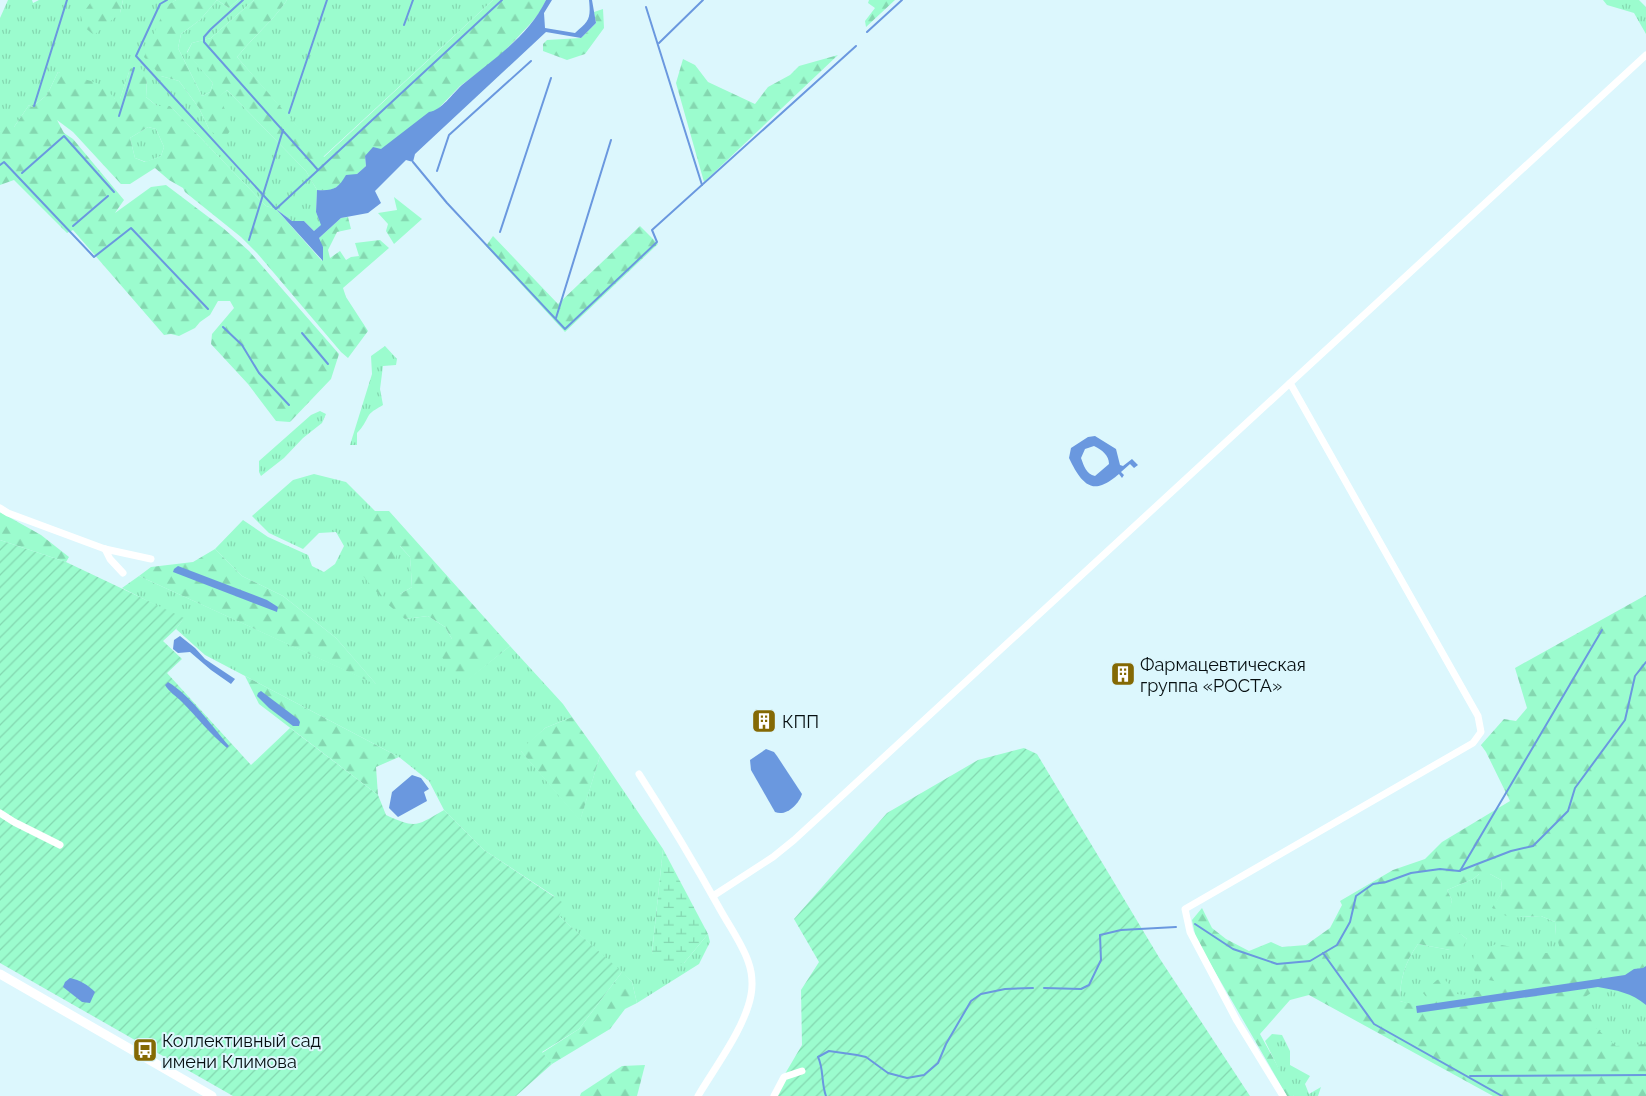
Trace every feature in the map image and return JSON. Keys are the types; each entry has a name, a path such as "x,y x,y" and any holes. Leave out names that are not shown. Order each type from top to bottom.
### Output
{"main road":[{"path":"0,974 212,1096"}],"street":[{"path":"712,896 774,857 794,840 1646,55"},
{"path":"1283,1096 1232,1012 1190,932 1185,909 1473,743 1481,732 1478,716 1290,383"},
{"path":"0,508 105,549 151,559"},
{"path":"105,549 110,559 123,573"},
{"path":"639,774 674,828 748,959 752,973 748,1005 733,1037 698,1096"},
{"path":"0,813 60,845"},
{"path":"774,1096 784,1077 802,1071"}],"green space":[{"path":"8,0 32,0 33,3 39,0 91,0 91,2 120,13 123,0 176,0 166,7 161,76 179,81 199,108 209,129 218,97 227,90 306,171 317,190 316,212 322,225 314,231 304,221 292,221 276,209 266,206 170,106 157,106 146,97 147,79 130,69 120,99 115,99 58,72 47,95 32,107 29,105 14,127 0,132 0,18"},
{"path":"91,0 123,0 120,13 94,35 84,27 81,16"},
{"path":"176,0 217,0 200,20 181,34 178,48 202,96 210,92 213,83 187,53 192,43 211,38 254,0 287,0 276,15 237,57 324,157 493,0 546,0 540,12 531,23 498,58 460,86 436,111 381,150 365,156 366,166 330,191 317,190 306,171 227,90 219,97 233,126 223,142 209,129 199,108 179,81 161,76 144,57 166,6"},
{"path":"217,0 229,8 238,0 254,0 211,38 192,43 187,52 213,83 210,92 202,96 178,48 181,34 200,20"},
{"path":"217,0 238,0 229,8"},
{"path":"287,0 493,0 323,157 237,57 276,15"},
{"path":"869,0 895,0 866,27 865,21 875,8 868,3"},
{"path":"1603,0 1639,0 1646,7 1646,34 1634,13 1607,5"},
{"path":"603,9 604,28 585,54 567,60 543,51 543,44 547,40 581,38 596,23 594,12"},
{"path":"838,55 704,182 676,83 683,59 695,65 708,82 755,104 768,87 790,75 799,66"},
{"path":"139,65 147,79 146,97 157,106 170,106 266,206 276,209 322,261 319,238 341,218 348,217 351,229 337,232 328,250 330,258 340,251 346,260 359,256 355,243 380,240 389,248 343,288 346,297 368,331 348,358 257,253 241,237 185,192 183,188 169,180 155,168 130,184 121,184 73,132 57,120 64,133 73,139 124,200 115,213 151,187 166,185 223,228 249,251 339,354 331,379 290,422 276,421 248,384 211,344 212,334 234,308 230,301 218,301 210,315 195,328 179,336 164,335 73,230 67,233 14,180 0,185 0,132 5,126 14,127 29,105 32,107 47,95 58,72 104,86 115,99 120,99 130,69","holes":["148,127 156,129 164,147 161,156 145,162 135,158 130,138"]},
{"path":"148,127 156,129 164,147 161,156 146,162 135,158 130,138"},
{"path":"394,197 422,219 394,244 386,231 388,224 378,213 397,210"},
{"path":"640,226 658,244 565,332 486,246 493,236 558,304"},
{"path":"385,346 397,359 396,365 383,366 380,389 383,405 370,414 357,433 357,445 350,445 372,374 371,356"},
{"path":"320,411 326,414 322,423 261,476 259,461 311,415"},
{"path":"314,474 346,482 375,511 368,512 410,557 412,587 400,594 405,619 428,616 445,627 452,639 463,683 510,646 563,704 572,717 545,728 521,751 580,820 600,756 663,849 652,953 684,963 708,934 710,942 699,964 637,1003 632,982 559,916 554,896 484,850 444,810 429,781 399,757 205,655 176,629 183,619 122,588 139,576 376,684 336,638 283,596 242,576 215,549 243,520 268,537 308,555 312,566 324,572 335,564 344,546 336,532 319,533 303,549 269,533 252,516 293,480"},
{"path":"368,511 389,511 510,646 463,684 440,655 452,639 445,627 428,616 405,619 384,601 391,591 400,594 412,587 410,557 400,546 381,597 350,561"},
{"path":"0,512 41,535 69,557 66,562 0,540"},
{"path":"0,540 66,562 184,618 176,629 163,641 182,659 167,673 251,765 290,728 378,795 386,815 404,822 416,824 444,810 484,850 565,904 559,916 622,972 579,1029 542,1052 552,1064 516,1096 233,1096 0,963"},
{"path":"215,549 242,576 283,596 336,638 377,685 139,576 151,567 193,562"},
{"path":"1646,595 1646,966 1615,977 1579,1001 1592,1012 1596,1028 1616,1046 1646,1044 1646,1096 1493,1096 1309,995 1290,1000 1260,1034 1294,1096 1287,1096 1196,939 1192,920 1202,908 1212,928 1226,939 1249,951 1271,942 1282,947 1306,945 1330,928 1342,905 1340,901 1393,870 1425,859 1442,842 1510,801 1481,745 1504,719 1516,721 1527,708 1515,668","holes":["1479,874 1490,874 1501,880 1502,892 1492,908 1506,916 1541,916 1555,922 1556,935 1561,952 1545,953 1496,944 1474,954 1473,962 1478,976 1500,982 1500,988 1479,991 1469,990 1466,995 1457,994 1443,978 1437,980 1423,993 1427,998 1423,1001 1414,1004 1400,1001 1404,971 1418,944 1450,950 1462,949 1467,939 1451,922 1452,900 1447,890 1473,879"]},
{"path":"245,676 399,757 376,767 378,795 259,704"},
{"path":"572,717 600,756 580,821 520,750 545,728"},
{"path":"1024,748 1037,754 1160,959 1250,1096 772,1096 802,1045 801,990 819,962 794,919 887,813 978,760"},
{"path":"663,849 708,934 684,963 668,966 652,953"},
{"path":"1479,874 1490,874 1501,880 1502,892 1493,908 1518,917 1541,916 1555,922 1556,935 1646,919 1646,1080 1400,1001 1404,971 1418,944 1450,950 1467,939 1455,930 1450,922 1449,911 1452,900 1447,890 1473,879"},
{"path":"622,972 632,982 637,1003 625,1009 610,1029 552,1064 542,1053 579,1029"},
{"path":"1272,1034 1282,1035 1290,1051 1290,1065 1310,1076 1305,1084 1309,1094 1321,1087 1318,1096 1294,1096 1290,1092 1265,1041"},
{"path":"645,1065 637,1096 580,1096 581,1093 622,1066"}],"water":[{"path":"546,0 552,0 544,13 545,28 575,33 588,19 590,11 589,0 592,0 596,23 581,38 546,32 415,154 413,162 406,160 375,191 381,203 368,213 341,218 319,238 323,247 323,261 276,209 292,221 304,221 314,231 321,225 316,212 317,190 334,188 338,186 346,175 357,174 366,166 365,156 373,147 381,149 429,112 443,105 462,85 519,37 530,25"},
{"path":"1095,436 1116,449 1120,465 1123,466 1132,459 1138,465 1134,468 1130,464 1121,472 1124,475 1122,478 1119,474 1104,484 1096,486 1086,483 1081,479 1069,458 1071,448 1088,437","holes":["1094,446 1102,451 1109,461 1109,464 1095,476 1087,472 1081,458 1085,449"]},
{"path":"178,566 267,600 278,607 277,612 173,572"},
{"path":"180,636 205,659 235,679 231,684 190,652 178,653 173,649 174,640"},
{"path":"168,682 185,695 200,711 229,746 227,748 168,690 165,685"},
{"path":"261,691 298,719 300,722 299,726 293,726 269,708 257,696"},
{"path":"766,749 774,752 802,794 792,809 783,813 775,812 751,770 750,760"},
{"path":"412,775 421,778 429,789 424,792 427,801 398,817 389,808 392,792"},
{"path":"1646,966 1646,1005 1629,995 1598,987 1417,1013 1416,1006 1625,975 1634,969"},
{"path":"70,978 84,983 95,992 90,1003 82,1002 63,987"}],"waterway":[{"path":"34,106 67,0"},
{"path":"167,0 160,4 136,56 276,209 502,0"},
{"path":"243,0 211,29 204,37 204,42 318,170"},
{"path":"289,113 327,0"},
{"path":"404,25 413,0"},
{"path":"659,43 703,0"},
{"path":"867,32 902,0"},
{"path":"646,7 702,185"},
{"path":"413,162 447,203 565,329 657,242 652,230 856,46"},
{"path":"437,171 449,135 531,61"},
{"path":"119,116 134,68"},
{"path":"500,232 551,78"},
{"path":"249,240 283,130"},
{"path":"22,173 64,136 114,192"},
{"path":"556,318 611,140"},
{"path":"0,165 4,162 94,257 131,228 208,309"},
{"path":"73,226 108,196"},
{"path":"223,327 242,345 259,373 289,405"},
{"path":"302,333 328,364"},
{"path":"1460,871 1602,630"},
{"path":"1195,924 1233,949 1277,964 1310,961 1337,945 1350,922 1356,896 1373,884 1386,882 1411,873 1440,869 1459,871 1511,851 1533,846 1568,811 1575,788 1625,720 1635,676 1646,662"},
{"path":"1044,988 1081,989 1089,985 1101,960 1100,935 1121,930 1176,927"},
{"path":"1323,953 1374,1024 1502,1096"},
{"path":"826,1096 818,1057 829,1051 866,1057 888,1073 907,1078 924,1075 938,1063 946,1044 971,1001 981,994 1005,989 1033,988"},
{"path":"1470,1076 1646,1075"}],"place":[{"name":"Фармацевтическая группа «РОСТА»","path":"1123,674"},
{"name":"КПП","path":"764,721"},
{"name":"Коллективный сад имени Климова","path":"145,1050"}]}
